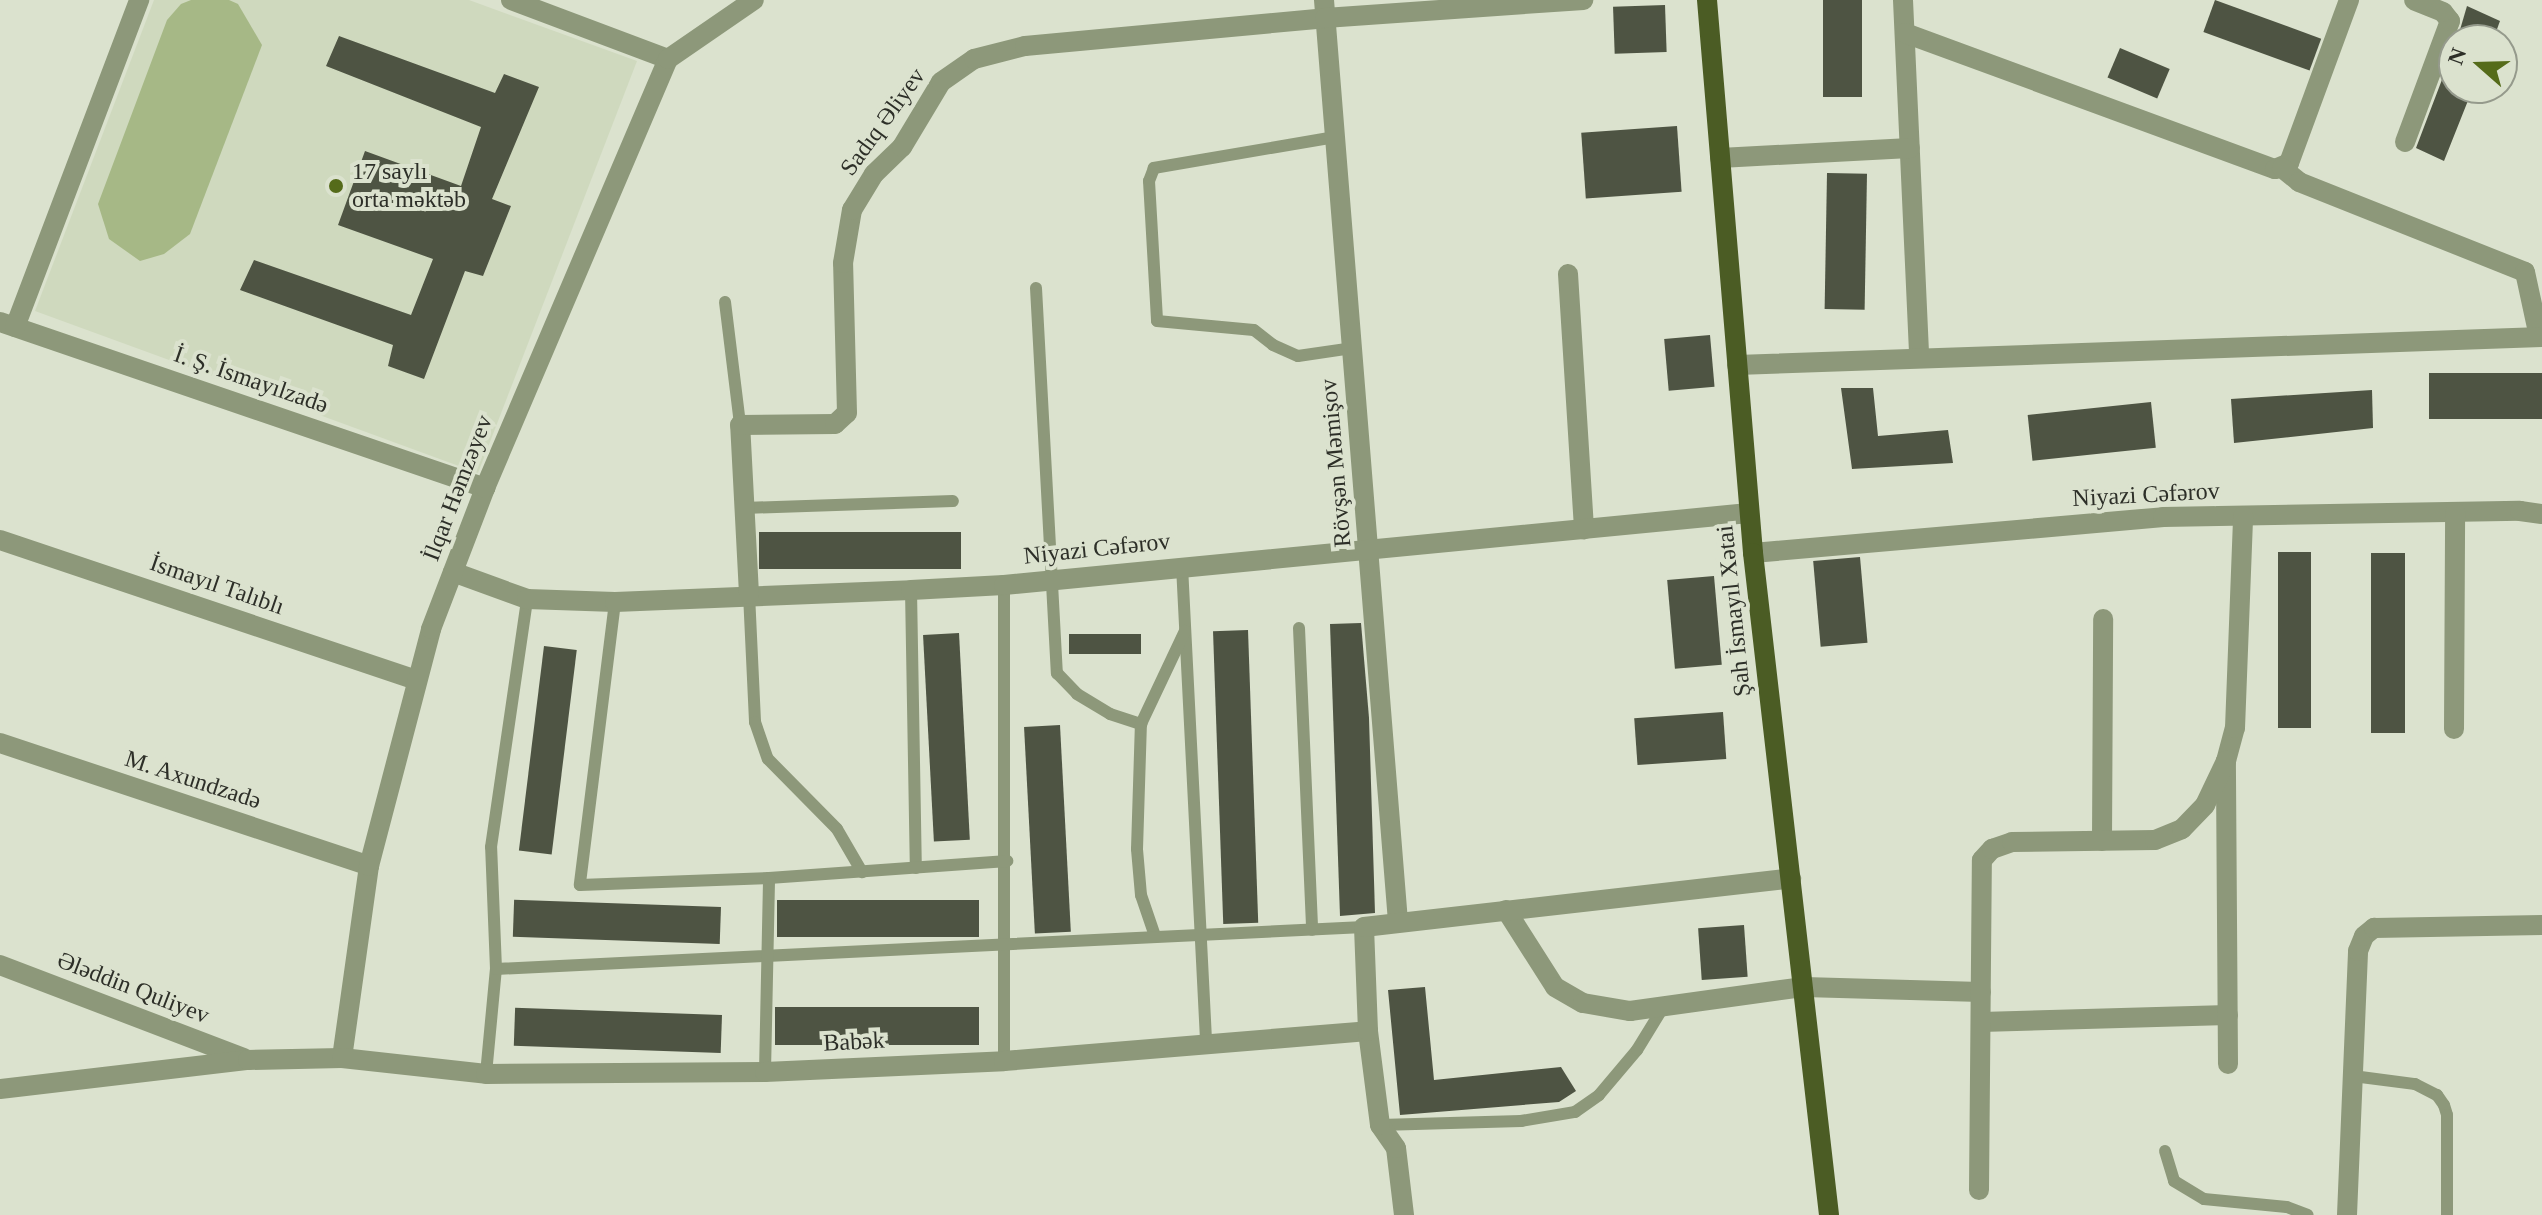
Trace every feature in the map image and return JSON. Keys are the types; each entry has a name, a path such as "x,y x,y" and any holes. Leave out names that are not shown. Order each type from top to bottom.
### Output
{"main road":[{"name":"Şah İsmayıl Xətai","path":"1707,0 1753,553 1829,1215"}],"street":[{"path":"8,325 139,0"},
{"path":"511,0 668,59 754,0"},
{"name":"Sadıq Əliyev","path":"740,425 835,424 847,413 843,263 852,210 874,174 902,147 941,82 974,59 1025,46 1324,9 1583,0"},
{"path":"1903,0 1919,358"},
{"path":"2282,168 2289,163 2349,0"},
{"path":"2405,142 2450,21 2443,12 2414,0"},
{"name":"Rövşən Məmişov","path":"1324,9 1398,922"},
{"path":"1737,365 2541,337 2525,272 2299,182 2282,168 2261,165 1905,33"},
{"name":"İlqar Həmzəyev","path":"342,1058 369,866 431,629 485,488 668,59"},
{"path":"1720,158 1910,148"},
{"path":"1568,274 1584,530"},
{"name":"İ. Ş. İsmayılzadə","path":"8,325 485,488"},
{"path":"740,425 749,594"},
{"path":"2454,729 2455,512"},
{"name":"Niyazi Cəfərov","path":"1753,553 2163,517 2455,512 2542,514"},
{"name":"Niyazi Cəfərov","path":"453,572 527,599 615,602 749,594 911,590 1004,585 1749,513"},
{"path":"1979,1190 1982,860 1992,849 2012,842 2155,840 2182,829 2205,805 2226,761 2235,728 2243,516"},
{"name":"İsmayıl Talıblı","path":"0,540 417,680"},
{"path":"2102,841 2103,619"},
{"name":"M. Axundzadə","path":"0,743 369,866"},
{"path":"2226,761 2228,1064"},
{"path":"1404,1215 1396,1148 1380,1125 1368,1031 1364,927 1791,878"},
{"path":"1506,910 1555,987 1583,1003 1630,1011 1804,987 1981,992"},
{"path":"2347,1215 2358,951 2364,936 2374,928 2542,925"},
{"name":"Ələddin Quliyev","path":"0,965 248,1060"},
{"path":"1981,1022 2228,1015"},
{"name":"Babək","path":"0,1089 248,1060 342,1058 486,1074 765,1072 1004,1061 1368,1031"}],"lane":[{"path":"1335,137 1154,168 1149,181 1157,321 1254,330 1273,345 1298,356 1353,348"},
{"path":"1036,288 1057,673 1077,694 1099,707 1141,724"},
{"path":"725,302 740,425"},
{"path":"744,508 953,501"},
{"path":"1182,566 1206,1043"},
{"path":"1004,585 1007,861 1002,947 1004,1061"},
{"path":"911,590 916,868"},
{"path":"749,594 755,722 768,759 837,829 862,872"},
{"path":"486,1074 496,969 491,847 527,599"},
{"path":"615,602 580,885 769,878 1007,861"},
{"path":"1299,628 1312,930"},
{"path":"1155,936 1141,895 1137,849 1141,724 1185,630"},
{"path":"765,1072 769,878"},
{"path":"496,969 1002,947 1155,936 1364,927"},
{"path":"1380,1125 1521,1121 1575,1112 1599,1095 1637,1050 1664,1006"},
{"path":"2353,1076 2415,1084 2437,1095 2447,1115 2447,1215"},
{"path":"2165,1151 2174,1181 2196,1196 2287,1207 2308,1215"}],"shaded area":[{"name":"17 saylı orta məktəb","path":"154,0 469,0 637,61 478,473 35,311"}],"green space":[{"path":"191,0 229,0 238,4 262,45 190,234 164,254 140,261 109,239 98,204 167,20 181,4"}],"building":[{"path":"1823,0 1862,0 1862,97 1823,97"},
{"path":"2215,0 2321,39 2310,71 2203,32"},
{"path":"1665,5 1667,52 1615,54 1613,7"},
{"path":"2467,6 2500,21 2499,24 2462,24"},
{"path":"339,36 495,93 504,74 539,87 492,199 511,206 483,276 465,271 424,379 388,366 393,345 240,290 254,260 411,315 433,259 338,225 365,151 461,186 481,127 326,66"},
{"path":"2120,48 2170,69 2157,99 2107,77"},
{"path":"2438,90 2438,104 2467,104 2444,161 2416,148"},
{"path":"1677,126 1682,192 1586,199 1581,133"},
{"path":"1827,173 1867,174 1865,310 1825,309"},
{"path":"1710,335 1715,387 1669,391 1664,339"},
{"path":"2429,373 2542,373 2542,419 2429,419"},
{"path":"1841,388 1873,388 1878,436 1948,430 1953,463 1852,469"},
{"path":"2372,390 2373,428 2234,443 2231,399"},
{"path":"2151,402 2156,448 2032,461 2028,415"},
{"path":"759,532 961,532 961,569 759,569"},
{"path":"2278,552 2311,552 2311,728 2278,728"},
{"path":"2371,553 2405,553 2405,733 2371,733"},
{"path":"1860,557 1867,643 1821,647 1813,561"},
{"path":"1714,576 1722,665 1675,669 1667,580"},
{"path":"1361,623 1369,718 1375,913 1340,916 1330,624"},
{"path":"1248,630 1258,923 1223,924 1213,631"},
{"path":"959,633 970,840 934,842 923,635"},
{"path":"1069,634 1141,634 1141,654 1069,654"},
{"path":"544,646 577,650 552,854 519,850"},
{"path":"1723,712 1726,759 1637,765 1634,718"},
{"path":"1060,725 1071,932 1035,934 1024,727"},
{"path":"514,900 721,907 720,944 513,937"},
{"path":"777,900 979,900 979,937 777,937"},
{"path":"1744,925 1748,977 1702,980 1698,928"},
{"path":"1425,987 1434,1080 1561,1067 1576,1091 1559,1102 1400,1115 1388,990"},
{"path":"775,1007 979,1007 979,1045 775,1045"},
{"path":"515,1008 722,1015 721,1053 514,1046"}],"place":[{"name":"17 saylı orta məktəb","path":"336,186"}]}
